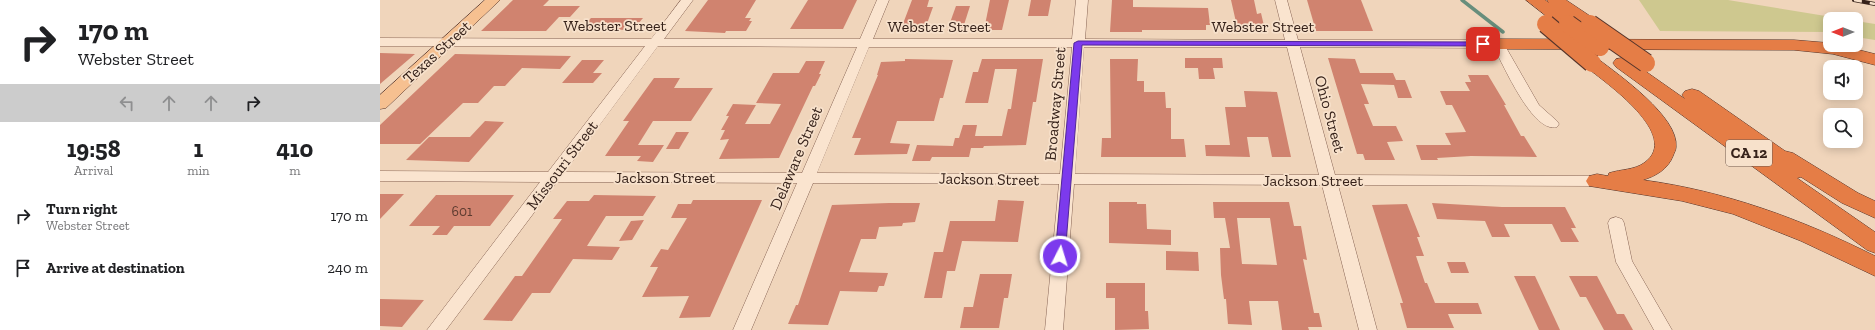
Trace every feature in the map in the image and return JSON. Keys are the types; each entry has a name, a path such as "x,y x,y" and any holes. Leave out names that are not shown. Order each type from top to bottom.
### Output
{"highway":[{"path":"1517,0 1653,115 1663,129 1667,143 1665,154 1656,166 1643,173 1628,177 1597,181"},
{"name":"CA 12","path":"1534,0 1875,244"},
{"name":"CA 12","path":"1555,0 1762,144 1794,169 1875,226"},
{"path":"1498,44 1794,45 1834,49 1875,60"},
{"path":"1762,144 1802,167 1850,198 1875,210"},
{"path":"1597,181 1695,196 1736,208 1806,233 1875,267"}],"main road":[{"name":"Texas Street","path":"380,104 493,0"}],"street":[{"name":"Missouri Street","path":"436,330 687,0"},
{"name":"Delaware Street","path":"742,330 883,0"},
{"name":"Broadway Street","path":"1054,330 1082,0"},
{"name":"Ohio Street","path":"1281,0 1368,330"},
{"name":"Webster Street","path":"380,42 1498,44"},
{"path":"1498,44 1533,107 1552,124"},
{"name":"Jackson Street","path":"380,176 1597,181"},
{"path":"1616,223 1618,239 1624,262 1663,330"}],"shaded area":[{"path":"1639,0 1728,0 1823,16 1823,32 1660,31"},
{"path":"1863,22 1875,24 1875,40 1863,38"}],"building":[{"path":"513,0 549,0 543,6 580,6 570,17 559,17 546,31 481,31"},
{"path":"708,0 756,0 745,18 751,18 749,21 752,21 746,31 726,31 725,33 685,31"},
{"path":"808,0 857,0 843,29 790,29"},
{"path":"912,0 929,0 927,7 933,7 925,29 901,29"},
{"path":"990,0 1009,0 1002,30 984,30"},
{"path":"1031,0 1051,0 1048,16 1028,16"},
{"path":"1112,0 1133,0 1133,7 1208,8 1210,25 1206,25 1206,30 1142,30 1142,32 1110,32"},
{"path":"1231,0 1254,0 1257,14 1261,13 1265,30 1238,31"},
{"path":"1307,0 1361,0 1373,31 1316,31"},
{"path":"956,6 970,6 962,31 947,31"},
{"path":"591,18 643,18 633,30 581,29"},
{"path":"380,53 415,54 380,84"},
{"path":"455,54 571,56 560,69 522,68 505,86 494,86 478,103 463,103 420,144 380,144 380,125"},
{"path":"1185,58 1222,58 1223,68 1213,68 1215,79 1199,79 1198,68 1185,68"},
{"path":"1328,58 1355,59 1360,73 1393,73 1396,80 1405,80 1412,98 1398,98 1394,85 1361,84 1369,104 1364,104 1373,126 1396,126 1403,141 1387,142 1395,160 1365,160 1363,154 1357,154"},
{"path":"905,59 953,60 943,98 940,98 934,121 897,121 890,143 910,144 907,154 854,155 861,138 852,138 878,75 881,62 905,61"},
{"path":"982,59 1043,59 1036,102 1033,102 1026,145 984,146 983,148 971,148 969,157 932,157 930,161 912,161 917,145 953,146 955,138 959,138 963,125 977,125 975,136 1002,136 1008,109 1011,109 1017,69 995,69 988,103 965,103 973,72 978,72"},
{"path":"1110,59 1138,59 1137,81 1144,81 1144,92 1165,92 1166,108 1171,108 1171,139 1184,139 1186,157 1101,157 1102,138 1111,138"},
{"path":"582,60 604,60 593,73 602,73 593,83 562,83"},
{"path":"806,61 825,61 819,74 821,74 815,86 813,86 779,158 719,159 729,139 720,140 725,130 721,130 729,116 726,116 733,104 756,105 745,124 770,124 781,104 756,103 773,73 799,73"},
{"path":"1468,75 1488,75 1506,105 1504,105 1521,136 1524,136 1537,157 1471,156 1437,158 1438,160 1421,160 1416,145 1451,145 1445,133 1466,132 1452,105 1446,105 1440,91 1470,91 1465,82 1471,82"},
{"path":"654,78 680,78 674,88 713,88 691,121 653,121 638,145 664,145 653,162 637,161 641,156 605,156 629,121 623,121"},
{"path":"1244,91 1277,92 1291,157 1272,157 1268,137 1247,137 1250,157 1206,156 1205,145 1230,145 1225,107 1246,107"},
{"path":"485,121 504,122 469,162 406,160 429,137 470,137"},
{"path":"676,132 689,132 679,149 666,149"},
{"path":"380,194 404,194 380,219"},
{"path":"436,195 514,195 490,226 454,226 447,235 432,235 440,226 409,226"},
{"path":"594,195 656,196 643,216 606,216 587,246 620,247 612,260 573,259 550,293 532,293 512,321 483,320 515,276 522,276 562,219 553,219 567,201 589,201"},
{"path":"693,200 762,200 710,317 679,318 689,296 642,297 658,267 650,267 661,249 668,250 687,218 671,218 678,204 691,204"},
{"path":"998,200 1024,201 1018,242 962,241 955,271 947,271 942,298 924,298 934,252 943,252 950,221 995,221"},
{"path":"1109,202 1137,202 1137,204 1146,204 1147,229 1171,230 1171,245 1109,243"},
{"path":"1213,202 1289,202 1294,226 1301,226 1307,260 1303,259 1314,313 1319,313 1322,327 1308,327 1309,330 1282,330 1278,301 1249,301 1252,325 1228,324 1226,299 1224,299 1221,275 1220,248 1230,248 1225,218 1214,218","holes":["1237,218 1270,218 1277,265 1242,264"]},
{"path":"920,203 915,222 903,223 902,226 879,227 876,239 861,239 849,272 888,273 884,286 879,286 877,292 840,291 828,325 788,324 796,305 798,305 832,205"},
{"path":"1432,203 1502,207 1565,207 1576,228 1571,228 1579,242 1561,242 1552,224 1504,224 1510,237 1492,237 1485,221 1437,219"},
{"path":"1407,204 1420,237 1417,237 1424,256 1416,256 1425,283 1427,283 1435,303 1478,303 1482,314 1448,314 1454,328 1407,328 1400,303 1403,303 1372,205"},
{"path":"644,220 632,240 619,241 631,221"},
{"path":"1166,251 1198,252 1199,271 1166,270"},
{"path":"1447,262 1465,262 1469,273 1451,273"},
{"path":"980,274 1012,274 1008,298 1004,298 999,328 960,328 964,307 973,307"},
{"path":"1514,276 1535,276 1560,330 1539,330"},
{"path":"1569,276 1597,276 1617,314 1624,314 1633,330 1604,330 1586,297 1580,297"},
{"path":"1106,283 1145,283 1145,311 1148,311 1149,329 1115,330 1115,298 1106,298"},
{"path":"380,299 424,300 402,327 380,326"}],"waterway":[{"path":"1462,0 1503,32"}],"railway":[{"path":"1854,0 1875,4"}],"route":[{"path":"1060,256 1078,43 1483,44"}]}
